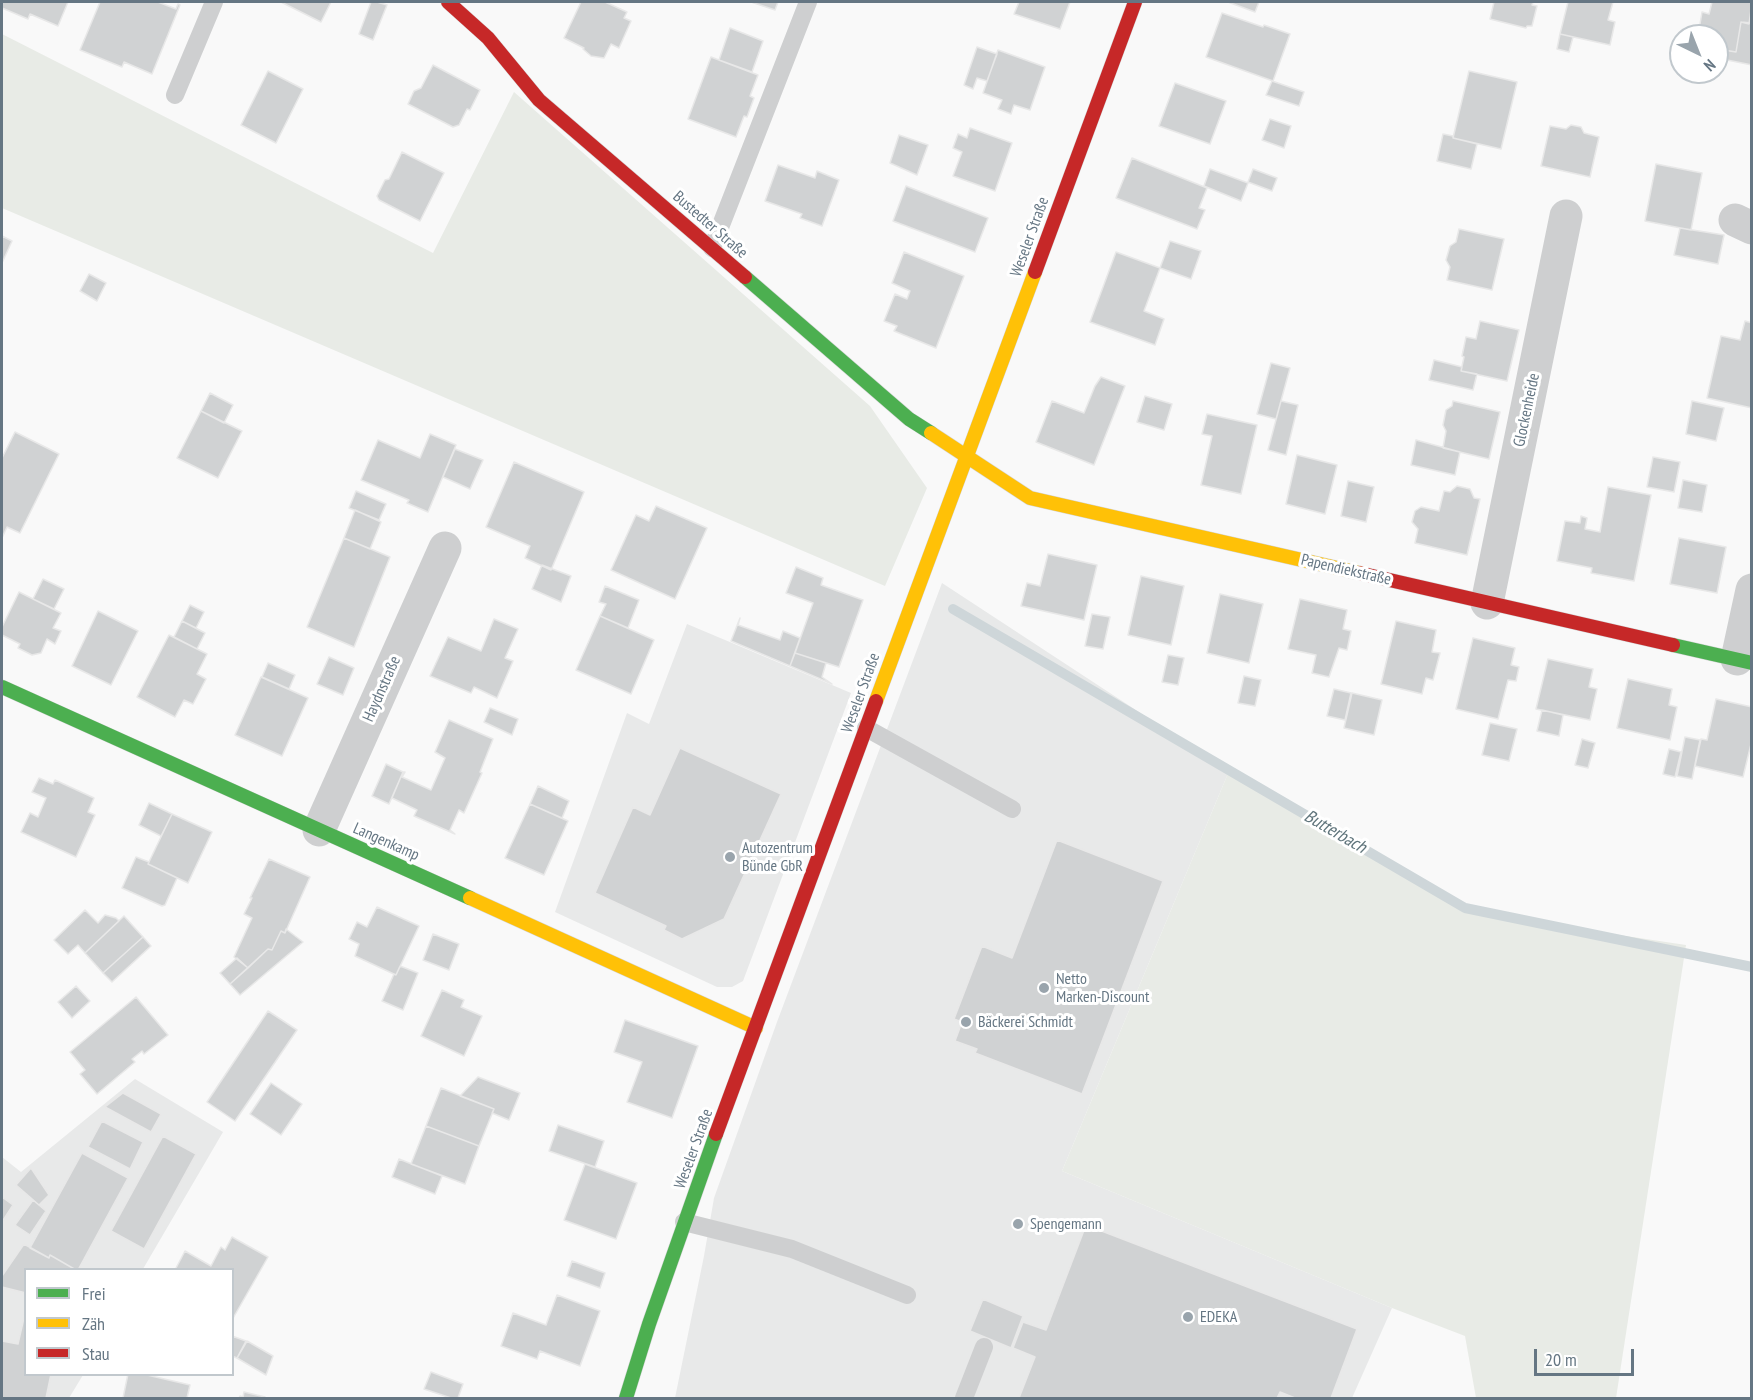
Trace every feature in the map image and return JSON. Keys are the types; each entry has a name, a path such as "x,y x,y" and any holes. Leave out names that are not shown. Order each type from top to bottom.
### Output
{"street":[{"name":"Bustedter Straße","path":"448,2 488,38 539,100 909,419 966,456"},
{"name":"Weseler Straße","path":"626,1398 684,1222 1135,2"},
{"name":"Glockenheide","path":"1487,603 1566,216"},
{"name":"Papendiekstraße","path":"966,456 1030,498 1744,661 1752,590"},
{"name":"Haydnstraße","path":"319,830 445,548"},
{"name":"Langenkamp","path":"2,687 756,1028"}],"lane":[{"path":"175,95 214,2"},
{"path":"712,248 808,2"},
{"path":"866,728 1012,809"},
{"path":"684,1222 792,1249 908,1294"},
{"path":"964,1398 984,1347"}],"shaded area":[{"path":"2,34 433,253 514,92 870,406 927,488 885,586 2,208"},
{"path":"942,583 1229,771 1062,1171 1392,1308 1352,1398 675,1398 714,1198 777,1022"},
{"path":"687,624 851,693 743,981 732,987 717,987 555,912 627,713 649,724"},
{"path":"1229,771 1466,912 1686,945 1616,1398 1476,1398 1465,1336 1062,1171"},
{"path":"135,1079 223,1132 144,1268 24,1268 24,1376 82,1376 69,1398 2,1398 2,1157 21,1172"}],"building":[{"path":"2,2 68,2 58,26 30,14 28,19 2,8"},
{"path":"100,2 158,2 176,9 178,4 180,5 152,74 124,62 122,67 80,50"},
{"path":"281,2 331,2 321,22"},
{"path":"371,2 387,5 373,40 359,34"},
{"path":"581,2 605,2 627,12 624,18 631,21 619,48 611,44 604,58 591,56 584,48 564,38"},
{"path":"751,2 778,2 775,10"},
{"path":"1019,2 1070,2 1060,29 1014,14"},
{"path":"1228,2 1259,2 1255,12"},
{"path":"1494,2 1533,2 1532,5 1537,6 1532,26 1526,28 1490,19"},
{"path":"1568,2 1613,2 1608,20 1615,22 1610,45 1560,34"},
{"path":"1712,2 1752,2 1749,24 1741,22 1736,52 1729,51 1729,24 1700,24 1702,12 1709,14"},
{"path":"1222,13 1290,34 1273,81 1206,57"},
{"path":"1741,22 1752,23 1752,65 1729,60 1729,51 1736,52"},
{"path":"730,28 763,41 752,72 719,60"},
{"path":"1560,34 1573,37 1569,52 1557,49"},
{"path":"977,47 997,54 987,81 977,78 973,89 964,85"},
{"path":"998,50 1045,67 1030,110 1014,105 1011,114 998,109 1002,100 983,93"},
{"path":"711,57 758,75 750,96 754,98 736,137 688,119"},
{"path":"433,65 480,90 459,125 453,127 408,104 414,91 421,88"},
{"path":"268,71 303,89 276,143 241,125"},
{"path":"1469,71 1517,82 1501,149 1453,138"},
{"path":"1272,81 1304,92 1299,106 1266,95"},
{"path":"1175,83 1226,101 1210,144 1159,126"},
{"path":"1270,119 1291,126 1284,148 1262,140"},
{"path":"1571,125 1581,127 1584,133 1599,137 1590,177 1541,166 1550,126 1566,129"},
{"path":"970,128 1012,143 995,191 953,176 962,152 953,148 958,134 967,138"},
{"path":"1443,134 1477,144 1471,169 1437,161"},
{"path":"899,135 928,145 917,175 890,163"},
{"path":"402,152 444,173 420,221 379,200 377,196 385,180 389,179"},
{"path":"1132,158 1207,188 1199,208 1205,210 1197,229 1116,198"},
{"path":"1656,164 1702,173 1691,230 1645,221"},
{"path":"778,165 815,178 817,171 839,180 822,226 800,218 802,214 765,201"},
{"path":"1210,169 1248,183 1241,201 1204,186"},
{"path":"1253,169 1277,178 1272,191 1248,182"},
{"path":"906,186 988,218 975,252 893,221"},
{"path":"1680,228 1724,235 1718,264 1674,255"},
{"path":"1459,229 1504,239 1492,290 1447,280 1450,267 1446,260 1450,246 1456,242"},
{"path":"2,236 12,241 2,263"},
{"path":"1170,241 1201,251 1191,279 1160,268"},
{"path":"904,252 964,276 936,348 894,331 897,326 884,321 895,294 907,299 910,291 892,283"},
{"path":"1116,252 1160,268 1144,311 1164,319 1155,345 1090,322"},
{"path":"89,274 106,283 97,301 80,291"},
{"path":"1480,321 1519,330 1507,381 1461,371 1466,337 1476,339"},
{"path":"1745,321 1752,323 1752,408 1707,398 1721,336 1740,340"},
{"path":"1434,360 1462,367 1461,371 1477,374 1473,390 1429,380"},
{"path":"1271,363 1290,368 1276,419 1257,414"},
{"path":"1101,377 1125,386 1094,465 1036,442 1052,401 1084,413"},
{"path":"210,393 233,405 224,423 201,411"},
{"path":"1145,396 1172,404 1164,430 1137,422"},
{"path":"1281,401 1298,405 1286,455 1268,450"},
{"path":"1453,401 1500,412 1489,459 1443,448 1446,431 1443,425 1446,410 1452,406"},
{"path":"1692,401 1724,408 1716,441 1686,434"},
{"path":"201,411 242,431 218,478 177,458"},
{"path":"1207,414 1257,425 1241,494 1201,485 1212,436 1202,434"},
{"path":"15,432 59,454 20,533 7,527 2,538 2,458"},
{"path":"430,434 456,445 428,512 407,503 409,500 361,480 378,440 420,458"},
{"path":"1416,440 1460,452 1455,475 1411,465"},
{"path":"455,449 483,460 470,489 443,477"},
{"path":"1297,455 1337,465 1325,514 1286,504"},
{"path":"1653,457 1680,462 1674,492 1647,487"},
{"path":"514,462 584,492 551,570 525,558 530,546 486,527"},
{"path":"1683,480 1707,485 1702,512 1678,508"},
{"path":"1348,481 1374,487 1366,522 1341,516"},
{"path":"1457,486 1470,489 1474,498 1480,499 1467,555 1415,543 1418,529 1412,522 1415,511 1421,507 1439,511 1444,491 1450,492"},
{"path":"1608,487 1651,495 1634,581 1591,573 1592,568 1557,561 1565,521 1580,523 1581,516 1587,518 1585,529 1600,532"},
{"path":"356,491 386,504 379,520 349,508"},
{"path":"656,506 707,528 675,599 611,570 636,515 649,521"},
{"path":"355,510 381,522 370,549 344,538"},
{"path":"344,538 390,557 354,647 307,627"},
{"path":"1679,538 1726,547 1717,593 1670,584"},
{"path":"1048,554 1097,565 1084,620 1021,606 1027,583 1040,586"},
{"path":"542,565 571,576 561,602 532,589"},
{"path":"796,567 823,578 821,585 863,600 839,667 795,653 813,603 786,593"},
{"path":"1141,576 1184,586 1171,645 1128,635"},
{"path":"43,579 64,589 54,609 33,599"},
{"path":"605,586 639,600 628,628 600,616 606,604 599,602"},
{"path":"19,592 61,613 53,628 61,631 55,644 47,639 41,653 32,655 18,648 20,644 2,635 2,627"},
{"path":"1220,594 1263,604 1249,663 1207,653"},
{"path":"1300,599 1347,610 1343,629 1351,631 1347,650 1339,648 1329,677 1312,673 1316,655 1288,649"},
{"path":"190,605 204,612 196,628 182,621"},
{"path":"98,611 138,631 111,685 72,666"},
{"path":"1092,614 1110,617 1103,649 1085,646"},
{"path":"600,616 654,640 631,694 576,670"},
{"path":"740,618 738,625 780,640 783,631 800,638 790,666 731,641"},
{"path":"494,619 518,629 505,658 513,661 497,698 474,687 471,693 430,676 448,637 481,651"},
{"path":"182,621 205,633 197,649 174,637"},
{"path":"1396,621 1436,630 1432,652 1440,653 1433,680 1426,678 1422,694 1381,684"},
{"path":"169,635 207,654 197,674 206,679 193,704 184,700 175,717 137,697"},
{"path":"1473,638 1515,648 1511,665 1519,667 1516,681 1508,680 1498,719 1456,709"},
{"path":"795,653 826,663 822,677 832,684 790,666"},
{"path":"1168,655 1184,658 1178,685 1162,682"},
{"path":"329,657 354,668 343,695 317,684"},
{"path":"1548,659 1593,669 1589,687 1597,689 1590,720 1536,709"},
{"path":"268,663 295,675 289,689 262,677"},
{"path":"1244,676 1261,680 1255,706 1238,703"},
{"path":"261,677 308,698 282,756 235,735"},
{"path":"1628,679 1672,689 1669,705 1677,707 1670,740 1617,728"},
{"path":"1334,689 1351,693 1345,720 1327,716"},
{"path":"1352,693 1382,700 1374,735 1344,728"},
{"path":"1716,699 1752,707 1752,740 1743,777 1695,766 1701,739 1707,740"},
{"path":"490,708 518,719 512,735 484,722"},
{"path":"1542,710 1563,715 1559,736 1537,731"},
{"path":"449,720 493,739 480,772 482,773 464,813 459,810 450,830 455,834 414,816 417,810 392,798 403,772 405,772 402,777 431,790 445,758 435,752"},
{"path":"1490,723 1517,729 1509,761 1482,755"},
{"path":"1685,737 1700,740 1692,779 1677,776"},
{"path":"1582,739 1595,743 1588,768 1575,765"},
{"path":"680,748 781,794 724,919 682,939 664,930 666,926 595,893 633,807 650,815"},
{"path":"1669,749 1681,752 1675,777 1663,774"},
{"path":"386,764 403,772 389,804 372,796"},
{"path":"39,778 53,784 55,780 94,798 88,812 95,815 76,857 21,832 30,813 38,817 46,798 32,792"},
{"path":"538,786 569,801 562,818 530,804"},
{"path":"149,803 172,814 161,836 139,825"},
{"path":"530,804 568,821 544,875 505,858"},
{"path":"172,814 212,832 188,883 148,864"},
{"name":"Netto Marken-Discount","path":"1057,840 1163,881 1082,1094 975,1053 977,1049 955,1041 962,1022 954,1019 982,946 1012,958"},
{"path":"136,857 177,878 165,905 162,906 122,888"},
{"path":"269,859 310,877 285,933 281,931 272,950 268,949 248,968 234,957 252,918 244,914"},
{"path":"377,907 419,926 396,975 355,956 359,944 349,939 357,922 367,927"},
{"path":"85,910 98,923 105,915 119,921 85,953 78,945 68,954 54,940"},
{"path":"124,916 143,937 103,973 85,953"},
{"path":"286,929 303,942 240,995 230,984 268,949 272,950 281,931 285,933"},
{"path":"433,934 459,944 449,970 423,960"},
{"path":"143,937 151,946 112,982 103,973"},
{"path":"237,958 248,968 230,984 220,973"},
{"path":"400,966 418,973 403,1010 382,1001"},
{"path":"76,986 90,1001 72,1018 58,1002"},
{"path":"442,990 464,1000 461,1007 482,1016 464,1056 421,1036"},
{"path":"136,997 168,1035 144,1054 142,1051 132,1059 135,1062 97,1094 80,1074 85,1070 70,1052"},
{"path":"268,1011 297,1030 235,1121 207,1102"},
{"path":"625,1020 698,1046 672,1118 627,1102 642,1062 614,1052"},
{"path":"478,1077 520,1093 509,1120 492,1113 494,1109 460,1096"},
{"path":"271,1083 302,1104 281,1135 250,1114"},
{"path":"441,1088 494,1109 479,1146 426,1126"},
{"path":"123,1093 161,1114 151,1132 105,1107"},
{"path":"102,1121 143,1142 130,1169 88,1147"},
{"path":"558,1125 604,1141 595,1167 549,1151"},
{"path":"426,1126 479,1146 465,1184 411,1164"},
{"path":"163,1136 196,1154 144,1249 111,1231"},
{"path":"82,1153 128,1178 79,1268 73,1268 50,1255 49,1258 30,1248"},
{"path":"399,1159 442,1176 435,1194 392,1177"},
{"path":"585,1164 637,1183 616,1239 564,1220"},
{"path":"31,1168 49,1195 39,1205 16,1185"},
{"path":"2,1197 13,1205 2,1222"},
{"path":"33,1200 46,1211 30,1235 15,1225"},
{"name":"EDEKA","path":"1086,1225 1357,1329 1331,1398 1295,1398 1280,1392 1277,1398 1019,1398 1035,1357 1013,1348 1023,1322 1046,1330"},
{"path":"232,1237 268,1257 234,1316 234,1268 176,1268 185,1251 211,1266 221,1247 225,1250"},
{"path":"24,1244 73,1268 24,1268 24,1292 2,1287 2,1276"},
{"path":"572,1261 605,1273 600,1288 567,1276"},
{"path":"557,1295 600,1311 580,1366 540,1351 537,1359 501,1346 513,1313 546,1325"},
{"path":"983,1299 1023,1316 1011,1348 970,1331"},
{"path":"24,1318 24,1376 51,1376 46,1398 2,1398 2,1341 18,1344"},
{"path":"234,1337 246,1341 237,1358 234,1357"},
{"path":"247,1341 273,1356 266,1375 237,1358"},
{"path":"431,1372 463,1384 458,1398 424,1389"},
{"path":"128,1376 152,1376 190,1385 187,1398 123,1398"},
{"path":"244,1392 265,1398 239,1398 243,1397"}],"waterway":[{"name":"Butterbach","path":"953,609 1465,908 1752,967"}],"traffic: fast":[{"path":"745,277 909,419 931,433"},
{"path":"1673,645 1752,663"},
{"path":"2,687 470,898"},
{"path":"626,1398 649,1324 716,1134"}],"traffic: slow":[{"path":"876,701 1035,272"},
{"path":"931,433 1030,498 1359,573"},
{"path":"470,898 756,1028"}],"traffic: jam":[{"path":"448,2 488,38 539,100 745,277"},
{"path":"1035,272 1135,2"},
{"path":"1359,573 1673,645"},
{"path":"716,1134 876,701"}],"place":[{"name":"Autozentrum Bünde GbR","path":"730,857"},
{"name":"Netto Marken-Discount","path":"1044,988"},
{"name":"Bäckerei Schmidt","path":"966,1022"},
{"name":"Spengemann","path":"1018,1224"},
{"name":"EDEKA","path":"1188,1317"}]}
